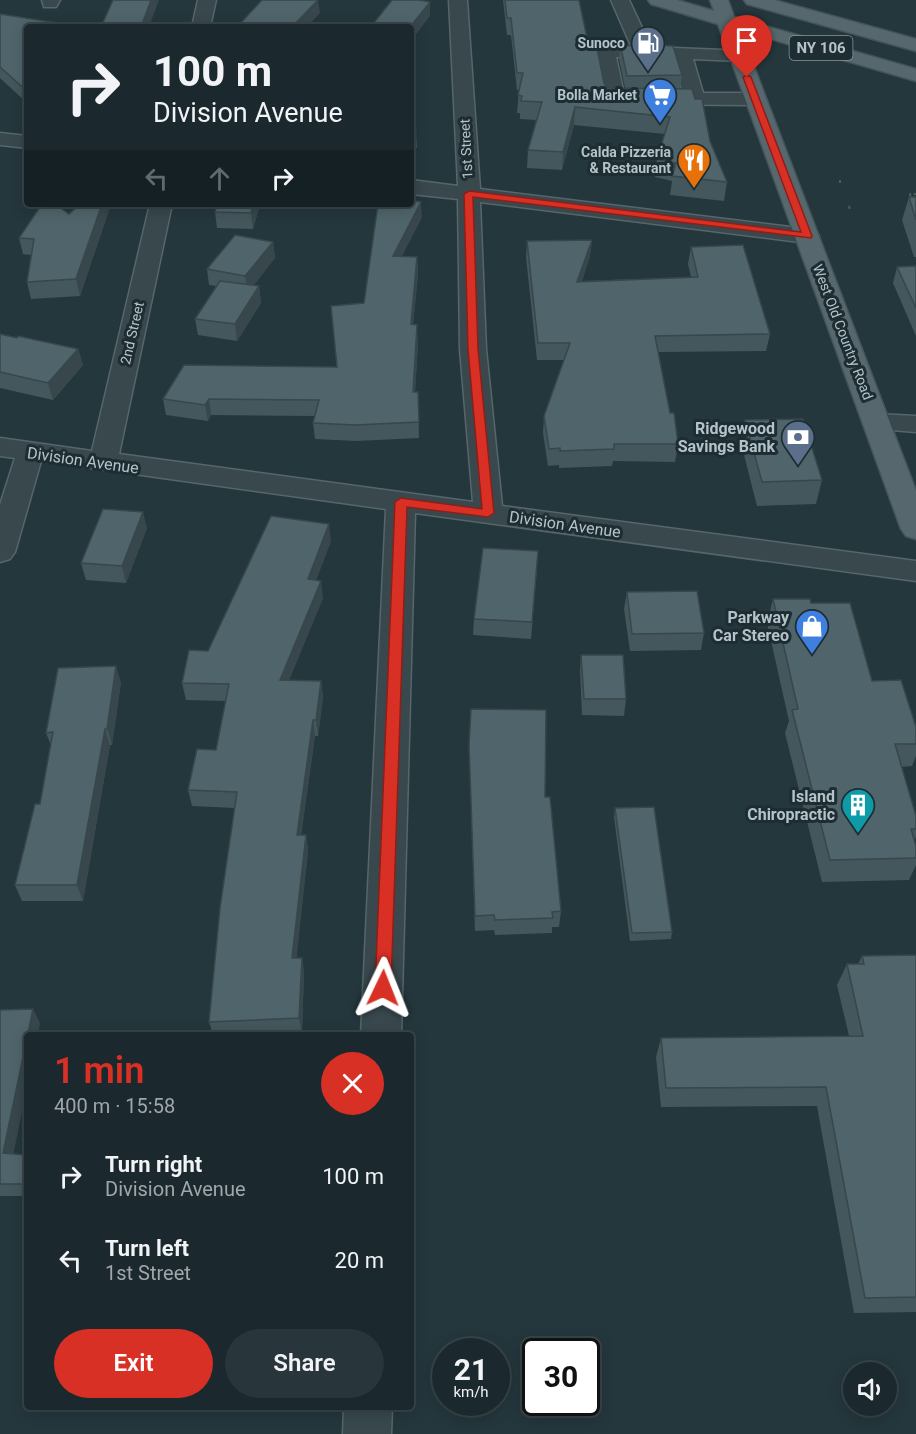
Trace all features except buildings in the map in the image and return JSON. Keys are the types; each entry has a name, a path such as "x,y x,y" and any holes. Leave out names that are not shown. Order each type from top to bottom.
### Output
{"main road":[{"name":"NY 106","path":"657,0 722,10 916,75"},
{"name":"NY 106","path":"753,0 916,45"},
{"name":"West Old Country Road","path":"722,10 916,529"}],"street":[{"path":"202,24 207,0"},
{"name":"1st Street","path":"458,0 469,194 473,349 488,513"},
{"path":"620,0 644,53"},
{"path":"739,55 605,51 615,100 656,94 695,99 755,99"},
{"path":"681,52 695,99"},
{"path":"0,139 24,142"},
{"path":"414,187 807,236"},
{"name":"2nd Street","path":"102,462 160,207"},
{"path":"877,422 916,424"},
{"name":"Division Avenue","path":"0,447 30,453 916,571"},
{"path":"0,552 30,453"},
{"path":"381,1032 401,502"},
{"path":"367,1434 368,1410"}],"path":[{"path":"840,180 840,185"},
{"path":"913,204 910,194 916,194"}],"place":[{"name":"Sunoco","path":"648,72"},
{"name":"Bolla Market","path":"660,124"},
{"name":"Calda Pizzeria & Restaurant","path":"694,189"},
{"name":"Ridgewood Savings Bank","path":"798,466"},
{"name":"Parkway Car Stereo","path":"812,655"},
{"name":"Island Chiropractic","path":"858,834"}],"route":[{"path":"383,988 401,502 488,513 473,349 469,194 807,236 747,77"}]}
